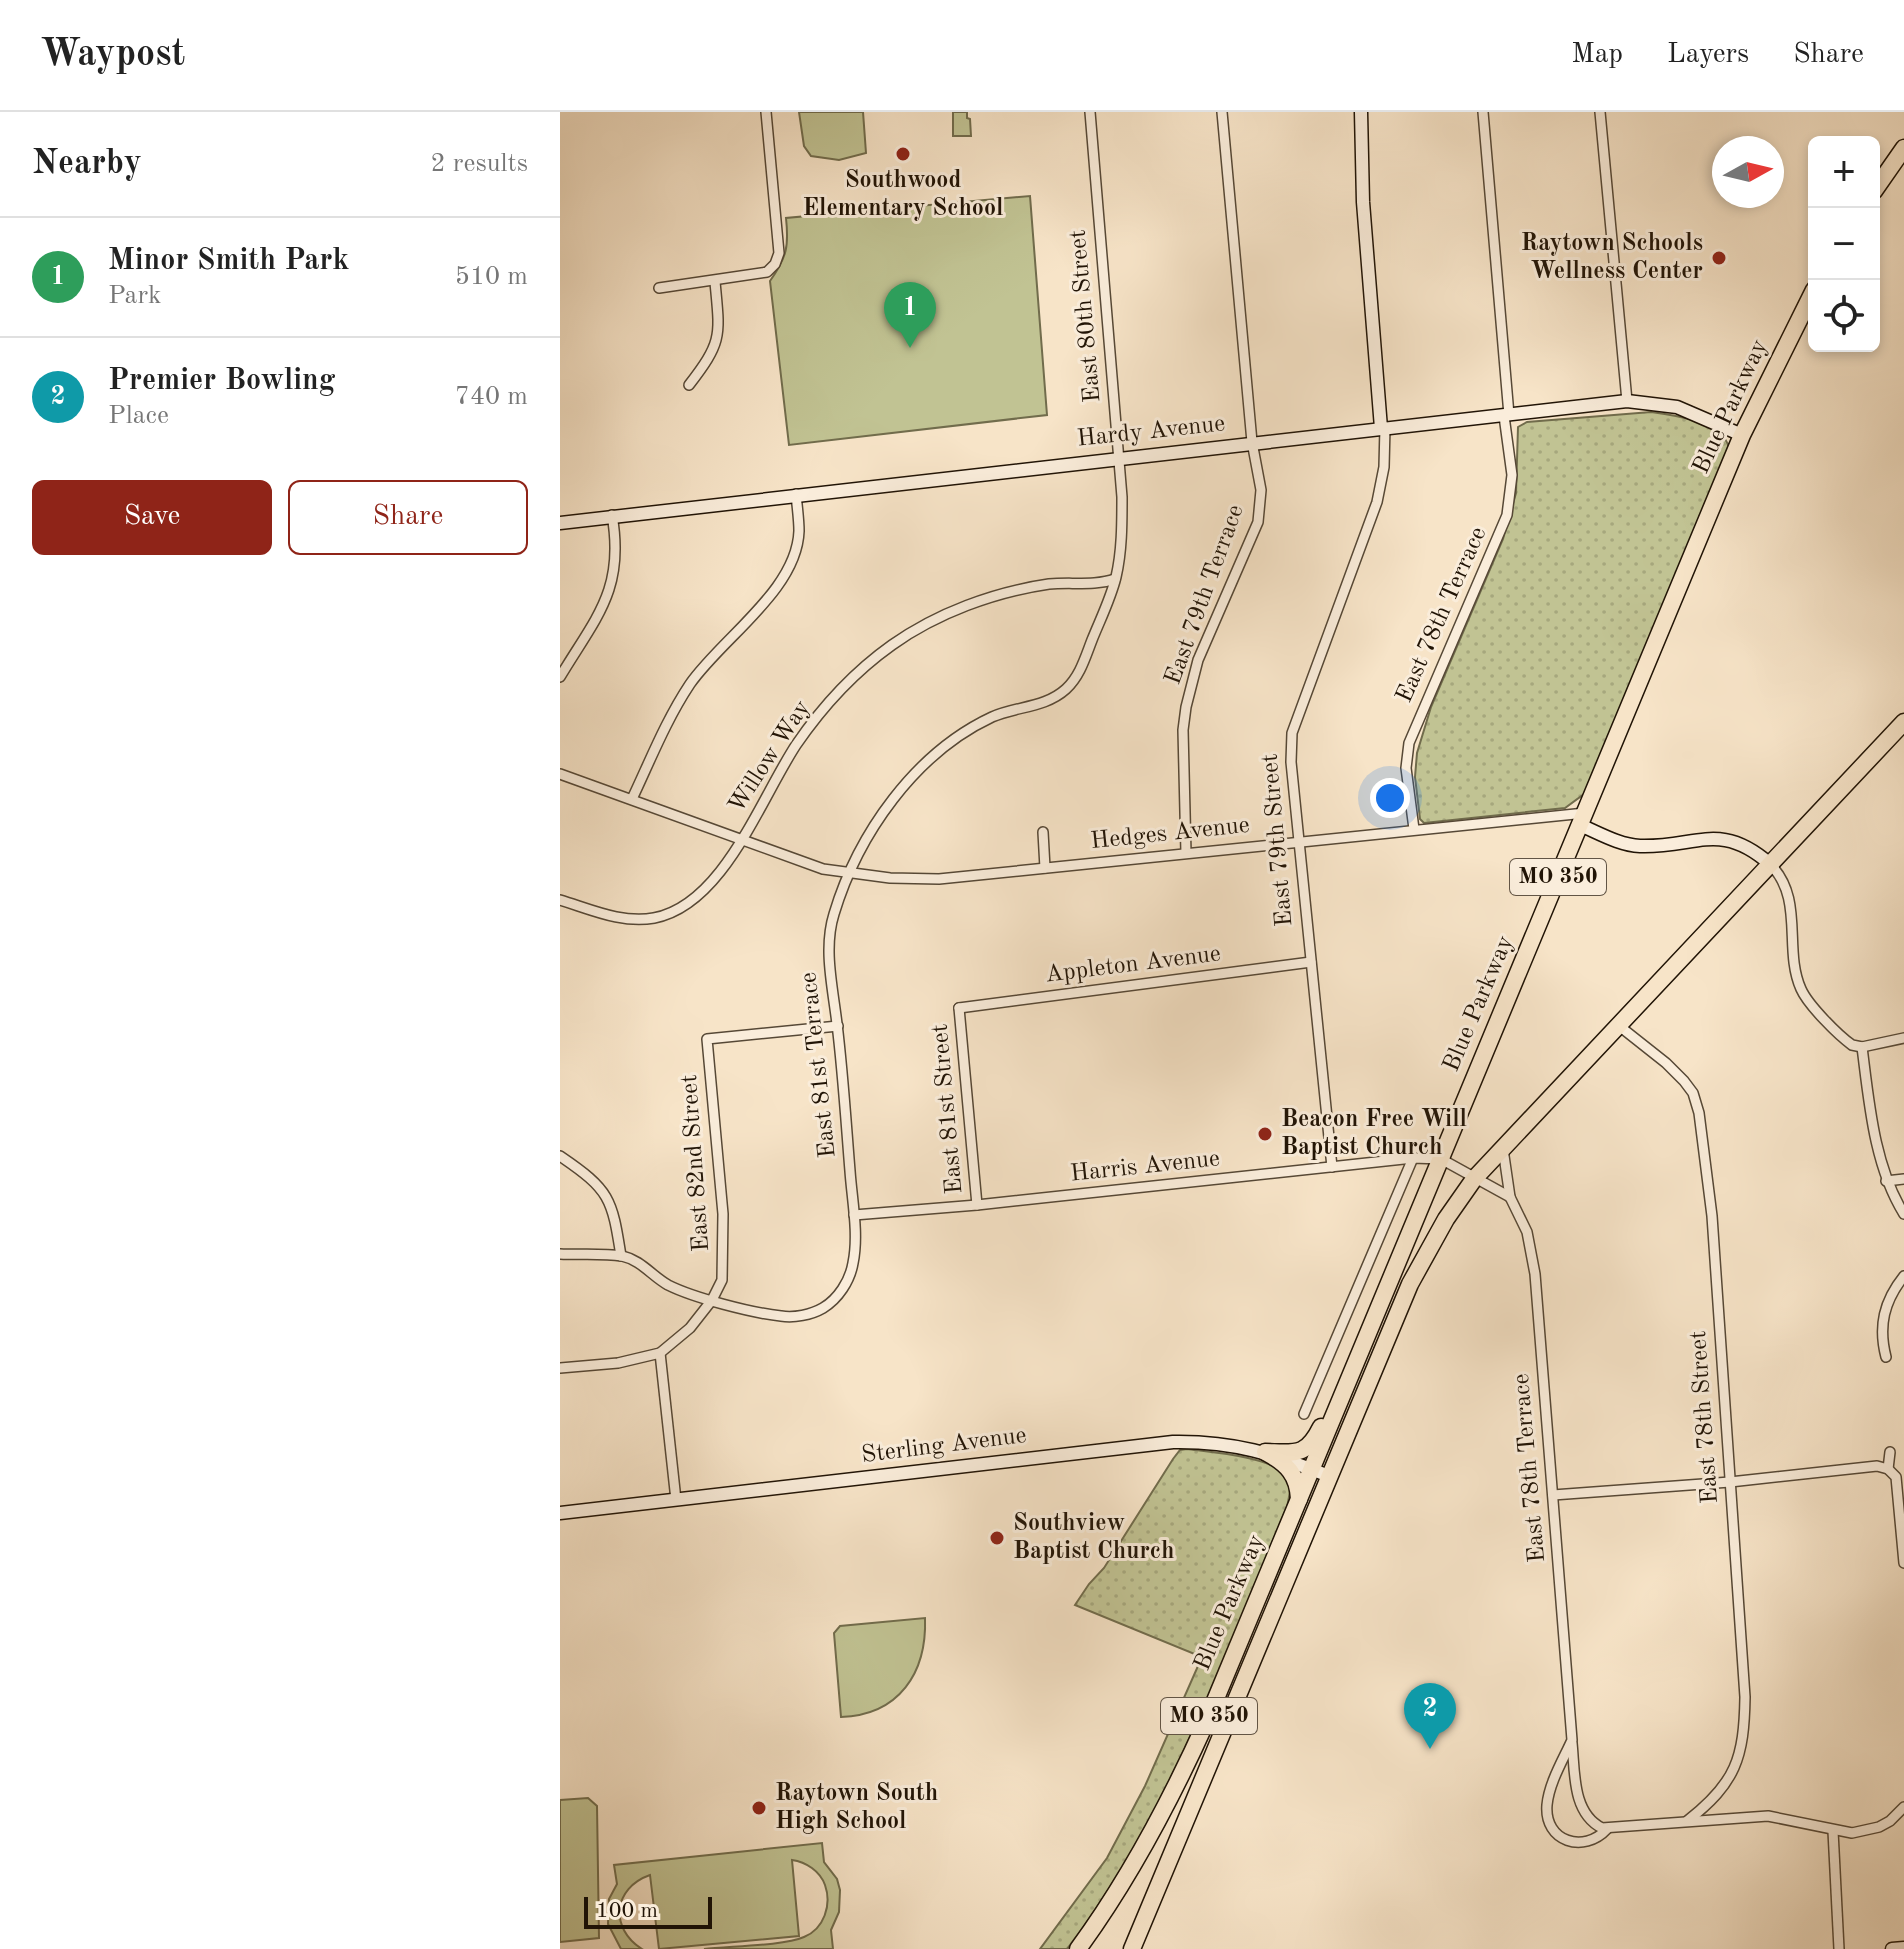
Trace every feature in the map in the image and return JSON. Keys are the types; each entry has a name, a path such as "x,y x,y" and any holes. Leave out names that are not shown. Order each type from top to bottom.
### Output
{"highway":[{"path":"1880,182 1904,148"},
{"name":"Blue Parkway","path":"1083,1948 1127,1876 1183,1773 1299,1502 1742,435 1808,302"},
{"name":"Blue Parkway","path":"1132,1949 1410,1284 1439,1230 1474,1179 1904,722"},
{"path":"1265,1452 1295,1454 1307,1448 1349,1381"},
{"path":"1265,1452 1282,1461 1293,1474 1299,1502"}],"street":[{"path":"659,288 767,272 775,264 779,253 766,112"},
{"name":"East 80th Street","path":"848,873 886,809 937,755 994,717 1046,702 1069,686 1081,669 1115,579 1122,523 1090,112"},
{"name":"East 79th Terrace","path":"1186,853 1183,730 1186,707 1198,660 1258,522 1261,490 1252,442 1222,112"},
{"name":"East 79th Street","path":"1332,1167 1291,762 1292,733 1377,502 1384,467 1363,202 1361,112"},
{"name":"East 78th Terrace","path":"1414,829 1406,768 1409,743 1507,515 1512,475 1483,112"},
{"path":"1600,112 1627,401"},
{"path":"689,385 716,347 718,319 715,282"},
{"name":"Hardy Avenue","path":"560,523 1627,401 1677,407 1742,435"},
{"path":"632,799 673,712 691,683 720,647 765,603 784,575 799,533 796,494"},
{"path":"560,677 610,591 617,555 612,515"},
{"name":"Willow Way","path":"560,900 635,920 665,915 682,908 716,879 795,746 817,716 850,680 893,645 941,617 992,596 1047,585 1115,579"},
{"name":"Hedges Avenue","path":"560,774 823,869 939,879 1414,829 1583,819"},
{"path":"1583,819 1615,840 1640,846 1728,839 1755,850 1782,876 1788,891 1801,989 1846,1041 1862,1047 1904,1038"},
{"path":"1043,832 1045,868"},
{"name":"East 81st Terrace","path":"712,1300 783,1317 801,1316 822,1308 840,1293 851,1273 854,1215 829,938 848,873"},
{"name":"Appleton Avenue","path":"957,1006 1311,962"},
{"name":"East 81st Street","path":"957,1006 977,1205"},
{"name":"East 78th Street","path":"1618,1025 1666,1063 1693,1093 1699,1113 1712,1216 1745,1726 1731,1777 1715,1800 1687,1821"},
{"name":"East 82nd Street","path":"660,1353 690,1328 712,1300 722,1280 723,1214 707,1039 838,1026"},
{"path":"1862,1047 1869,1100 1886,1181 1904,1214"},
{"name":"East 78th Terrace","path":"1503,1148 1510,1197 1524,1221 1533,1258 1572,1740 1580,1805 1591,1821 1607,1829 1593,1840 1576,1843 1558,1834 1549,1822 1549,1797 1572,1740"},
{"path":"560,1156 591,1177 606,1194 614,1211 621,1256"},
{"path":"1304,1414 1413,1158"},
{"name":"Harris Avenue","path":"854,1215 977,1205 1413,1158 1441,1159"},
{"path":"1441,1159 1510,1197"},
{"path":"1886,1181 1904,1179"},
{"path":"560,1254 621,1256 640,1263 670,1286 712,1300"},
{"path":"1886,1357 1882,1342 1882,1318 1887,1302 1904,1276"},
{"path":"560,1368 618,1363 660,1353 676,1500"},
{"name":"Sterling Avenue","path":"560,1513 1173,1442 1210,1442 1265,1452 1329,1476"},
{"path":"1888,1469 1890,1452"},
{"path":"1553,1495 1730,1482 1877,1466 1888,1469 1896,1477 1904,1563"},
{"path":"1607,1829 1768,1816 1852,1833 1879,1827 1904,1807"},
{"path":"1833,1831 1839,1949"},
{"path":"1892,1949 1904,1948"}],"green space":[{"path":"799,112 863,112 866,153 839,160 811,156 804,146"},
{"path":"953,112 967,112 971,136 953,136"},
{"path":"1030,196 1047,415 789,445 770,281 786,251 786,218"},
{"path":"1651,412 1707,426 1725,439 1729,448 1584,794 1565,808 1424,823 1420,819 1415,777 1417,753 1431,707 1503,539 1516,493 1518,427 1527,422"},
{"path":"1180,1450 1240,1456 1279,1469 1289,1483 1287,1507 1191,1736 1135,1846 1103,1899 1067,1949 1040,1949 1107,1858 1145,1786 1202,1657 1075,1605 1104,1568 1173,1459"},
{"path":"925,1618 921,1656 906,1687 879,1708 841,1717 834,1633 840,1626"},
{"path":"588,1798 597,1806 599,1938 560,1942 560,1800"},
{"path":"822,1843 824,1862 837,1879 840,1890 839,1912 831,1930 833,1949 704,1949 795,1940 817,1928 827,1908 825,1885 812,1868 792,1860 799,1936 659,1949 650,1875 628,1889 620,1909 624,1930 642,1949 621,1949 608,1924 609,1899 617,1884 614,1865"}],"place":[{"name":"Southwood Elementary School","path":"903,154"},
{"name":"Raytown Schools Wellness Center","path":"1719,258"},
{"name":"Minor Smith Park","path":"910,348"},
{"name":"Beacon Free Will Baptist Church","path":"1265,1134"},
{"name":"Southview Baptist Church","path":"997,1538"},
{"name":"Premier Bowling","path":"1430,1749"},
{"name":"Raytown South High School","path":"759,1808"}]}
